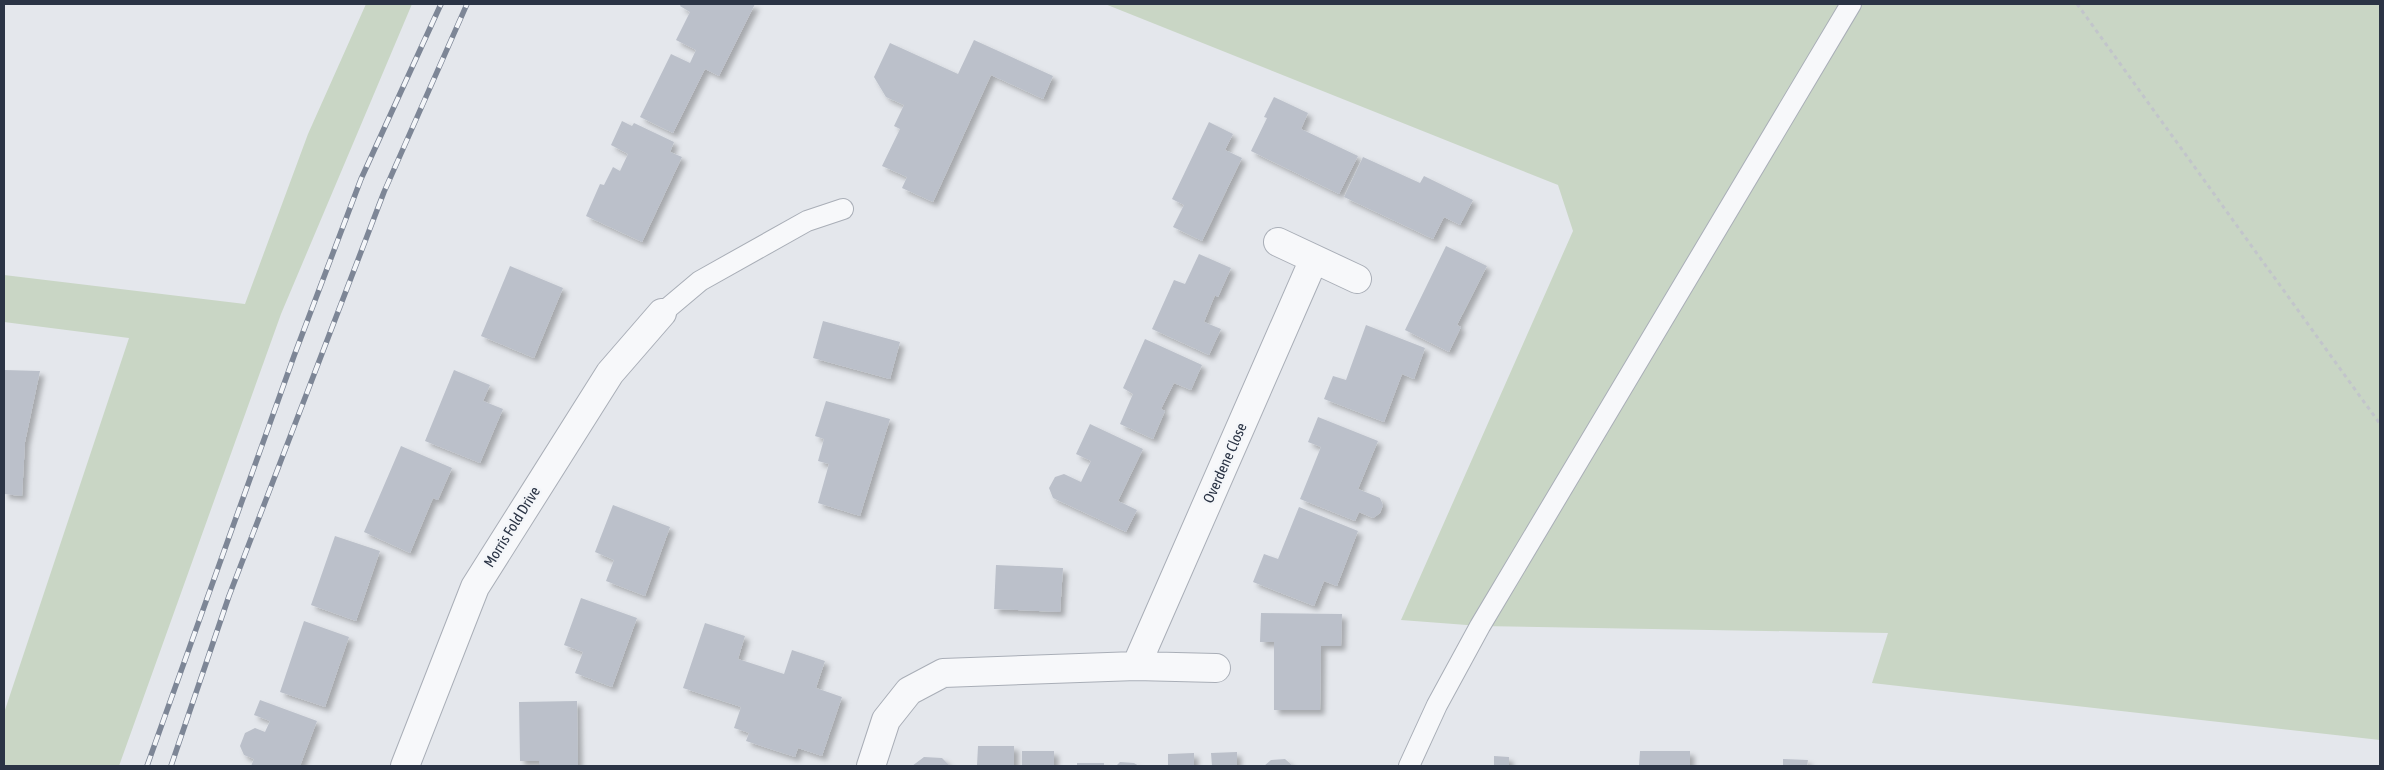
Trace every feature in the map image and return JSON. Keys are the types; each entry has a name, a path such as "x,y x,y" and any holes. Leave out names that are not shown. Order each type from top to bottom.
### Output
{"street":[{"path":"1278,242 1357,279"},
{"name":"Overdene Close","path":"1136,666 1314,259"},
{"name":"Morris Fold Drive","path":"405,766 475,586 610,373 662,312"},
{"path":"871,766 886,720 909,691 943,673 1136,666 1216,668"}],"lane":[{"path":"1410,766 1437,705 1480,626 1851,4"},
{"path":"662,312 700,281 807,221 844,208"}],"path":[{"path":"2077,4 2380,424"}],"green space":[{"path":"366,4 412,4 281,314 119,766 4,766 4,713 129,338 4,322 4,275 245,304 308,134"},
{"path":"1105,4 2380,4 2380,740 1872,683 1888,633 1480,626 1401,620 1573,231 1558,185"}],"building":[{"path":"681,4 755,4 719,76 705,69 673,133 640,117 671,54 690,63 696,50 676,40 690,12 680,6"},
{"path":"974,40 1053,76 1043,99 991,75 933,202 902,188 907,177 882,166 900,129 894,126 904,105 886,97 874,77 890,43 958,74"},
{"path":"1274,97 1308,113 1301,129 1358,156 1339,194 1251,151 1267,118 1264,117"},
{"path":"622,121 632,126 634,123 674,142 670,152 682,157 642,242 586,216 600,184 604,185 613,167 620,171 628,154 611,145"},
{"path":"1209,122 1233,134 1225,150 1242,158 1202,241 1173,227 1184,205 1172,199"},
{"path":"1363,157 1420,183 1424,176 1473,200 1460,225 1444,217 1433,239 1344,197"},
{"path":"1446,246 1487,266 1457,325 1461,327 1449,352 1405,330"},
{"path":"1199,254 1231,268 1218,297 1215,295 1204,322 1221,329 1209,355 1152,329 1174,280 1185,284"},
{"path":"510,266 563,288 534,358 481,336"},
{"path":"823,321 900,342 890,379 813,358"},
{"path":"1366,325 1425,348 1414,379 1402,374 1384,422 1324,399 1333,376 1346,380"},
{"path":"1145,339 1202,365 1191,390 1174,383 1161,409 1165,411 1153,439 1120,424 1133,394 1123,388"},
{"path":"4,370 40,371 25,442 22,496 4,494"},
{"path":"454,370 490,385 483,401 503,409 480,463 425,441"},
{"path":"826,401 890,419 860,516 818,503 829,464 818,461 824,439 815,436"},
{"path":"1318,417 1378,441 1358,489 1380,498 1383,505 1380,513 1373,518 1359,512 1355,521 1300,499 1321,447 1308,442"},
{"path":"1090,424 1143,449 1118,501 1137,510 1126,532 1053,498 1049,488 1055,477 1064,474 1081,482 1091,461 1076,454"},
{"path":"401,446 452,468 438,500 433,498 410,553 364,532"},
{"path":"613,505 670,527 645,596 606,581 614,560 595,552"},
{"path":"1299,507 1358,531 1337,586 1324,581 1314,606 1253,582 1264,554 1278,559"},
{"path":"335,536 380,551 356,621 311,605"},
{"path":"996,565 1063,568 1060,612 994,609"},
{"path":"581,598 637,618 612,687 575,673 583,652 564,645"},
{"path":"1261,613 1342,614 1341,646 1321,646 1320,710 1274,710 1274,642 1260,642"},
{"path":"304,621 349,637 325,707 280,692"},
{"path":"705,623 745,636 738,659 784,674 792,650 825,661 816,688 842,697 822,756 798,748 795,757 746,741 749,733 734,728 741,707 683,688"},
{"path":"260,700 317,721 300,766 251,766 254,759 244,755 240,746 245,733 255,728 265,732 270,721 254,715"},
{"path":"577,701 578,766 539,766 539,761 520,761 519,702"},
{"path":"978,746 1014,746 1014,766 977,766"},
{"path":"1022,751 1054,751 1054,766 1022,766"},
{"path":"1640,751 1690,751 1690,766 1639,766"},
{"path":"1237,752 1237,766 1212,766 1211,753"},
{"path":"1194,753 1194,766 1168,766 1168,754"},
{"path":"1494,756 1509,757 1509,766 1494,766"},
{"path":"924,757 942,758 950,766 912,766"},
{"path":"1285,759 1293,766 1264,766 1271,760"},
{"path":"1783,759 1808,760 1807,766 1783,766"},
{"path":"1120,762 1134,763 1139,766 1116,766"},
{"path":"1077,763 1104,763 1104,766 1077,766"}],"railway":[{"path":"147,766 294,356 361,179 441,4"},
{"path":"171,766 229,596 384,192 467,4"}]}
